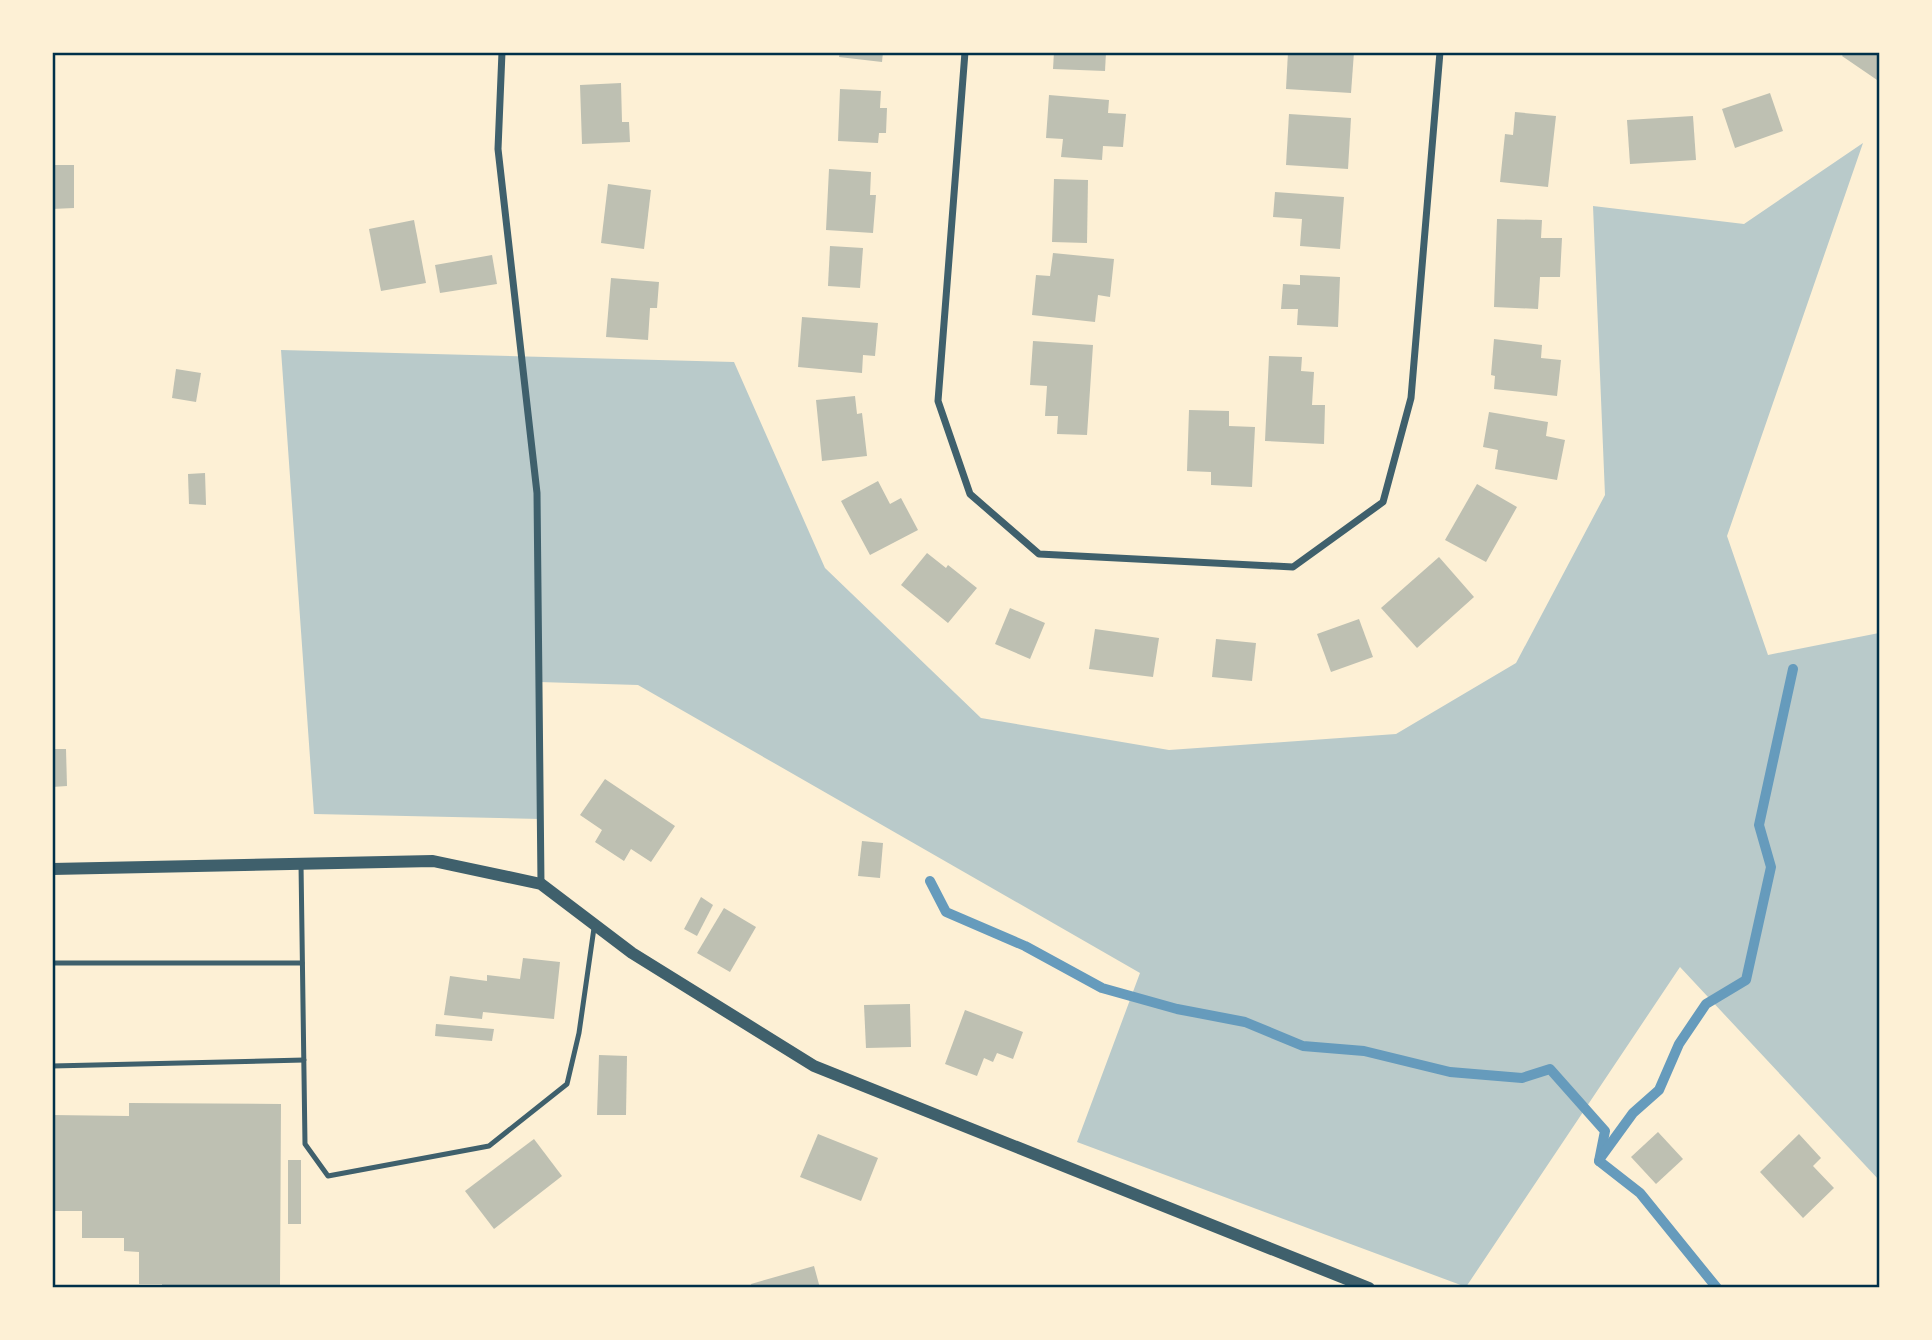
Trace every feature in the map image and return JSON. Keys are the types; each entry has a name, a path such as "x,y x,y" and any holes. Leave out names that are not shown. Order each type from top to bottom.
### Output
{"street":[{"path":"502,52 498,149 537,493 541,884"},
{"path":"965,52 938,401 970,494 1039,554 1293,568 1383,502 1411,398 1440,52"},
{"path":"52,869 433,861 541,884 632,953 814,1066 1369,1287"}],"lane":[{"path":"301,864 305,1144 328,1177 489,1146 567,1084 579,1033 594,925"},
{"path":"52,963 302,963"},
{"path":"52,1066 304,1060"}],"shaded area":[{"path":"1863,143 1727,536 1768,655 1879,633 1879,1180 1680,967 1466,1287 1077,1142 1140,973 638,685 539,682 540,819 314,814 281,350 734,362 825,568 981,718 1169,750 1396,734 1516,663 1605,495 1593,206 1744,224"}],"building":[{"path":"840,52 883,52 882,62 839,57"},
{"path":"1054,52 1106,52 1105,71 1053,69"},
{"path":"1288,52 1354,52 1351,93 1286,89"},
{"path":"1845,52 1880,52 1880,82 1842,56"},
{"path":"621,83 622,122 629,122 630,142 582,144 580,85"},
{"path":"840,89 881,91 880,108 887,108 886,133 879,133 878,143 838,141"},
{"path":"1770,93 1783,131 1735,148 1722,109"},
{"path":"1049,95 1109,100 1108,113 1126,114 1123,147 1103,146 1102,160 1061,157 1063,139 1046,138"},
{"path":"1515,112 1556,116 1548,187 1500,182 1505,134 1513,135"},
{"path":"1289,114 1351,118 1348,169 1286,165"},
{"path":"1693,116 1696,160 1630,164 1627,120"},
{"path":"52,165 74,165 74,208 52,209"},
{"path":"829,169 871,172 870,195 876,195 873,233 826,230"},
{"path":"1054,179 1088,180 1087,243 1052,242"},
{"path":"608,184 651,190 644,249 601,243"},
{"path":"1275,192 1344,197 1340,249 1300,246 1302,219 1273,217"},
{"path":"1497,219 1542,220 1541,238 1562,238 1560,277 1540,277 1538,309 1494,307"},
{"path":"414,220 426,283 381,291 369,229"},
{"path":"830,246 863,248 860,288 828,286"},
{"path":"1053,253 1114,259 1110,297 1098,295 1095,322 1032,315 1036,275 1050,276"},
{"path":"492,255 497,284 440,293 435,265"},
{"path":"1300,275 1340,277 1338,327 1297,325 1298,309 1281,309 1283,284 1300,285"},
{"path":"611,278 659,282 657,308 650,308 648,340 606,337"},
{"path":"802,317 878,323 875,356 863,355 862,373 798,367"},
{"path":"1494,339 1542,345 1541,358 1561,360 1557,396 1494,389 1495,376 1491,375"},
{"path":"1033,341 1093,345 1087,435 1057,434 1058,416 1045,416 1047,386 1030,385"},
{"path":"1269,356 1302,357 1301,371 1314,372 1312,405 1325,405 1324,444 1265,441"},
{"path":"176,369 201,373 196,402 172,398"},
{"path":"855,396 857,414 862,413 867,456 822,461 816,400"},
{"path":"1189,410 1229,411 1229,426 1255,427 1252,487 1211,485 1211,472 1187,471"},
{"path":"1489,412 1548,422 1546,436 1565,440 1557,480 1495,469 1498,450 1483,447"},
{"path":"205,473 206,505 189,504 188,474"},
{"path":"878,481 890,504 901,498 918,530 870,555 841,501"},
{"path":"1477,484 1517,507 1486,562 1445,540"},
{"path":"927,553 946,568 948,565 977,588 948,623 901,585"},
{"path":"1439,557 1474,597 1417,648 1381,608"},
{"path":"1010,608 1045,623 1030,659 995,644"},
{"path":"1359,619 1373,657 1331,672 1317,634"},
{"path":"1095,629 1159,638 1153,677 1089,669"},
{"path":"1216,639 1256,643 1252,681 1212,677"},
{"path":"52,749 66,749 67,786 52,787"},
{"path":"605,779 675,826 651,862 631,849 624,861 595,842 602,830 580,815"},
{"path":"862,841 883,843 880,878 858,876"},
{"path":"701,897 713,905 697,936 684,929"},
{"path":"724,908 756,927 730,972 697,953"},
{"path":"523,958 560,962 554,1019 483,1012 482,1019 444,1015 450,976 487,981 487,975 520,979"},
{"path":"910,1004 911,1047 866,1048 864,1005"},
{"path":"965,1010 1023,1032 1013,1059 997,1053 993,1062 984,1058 977,1076 945,1064"},
{"path":"436,1024 494,1029 492,1041 435,1036"},
{"path":"599,1055 627,1056 626,1115 597,1115"},
{"path":"129,1103 281,1104 280,1286 162,1288 162,1284 139,1284 139,1252 124,1251 124,1238 82,1238 82,1211 52,1211 52,1115 129,1116"},
{"path":"1658,1132 1683,1159 1656,1184 1631,1157"},
{"path":"818,1134 878,1158 861,1201 800,1177"},
{"path":"1799,1134 1821,1158 1813,1166 1834,1188 1803,1218 1760,1172"},
{"path":"534,1139 562,1176 494,1229 465,1191"},
{"path":"288,1160 301,1160 301,1224 288,1224"},
{"path":"814,1266 820,1288 752,1288 751,1284"}],"waterway":[{"path":"1601,1157 1633,1113 1659,1090 1679,1044 1706,1004 1746,980 1771,867 1759,825 1793,669"},
{"path":"930,881 946,912 1025,946 1102,988 1177,1009 1245,1022 1303,1046 1364,1051 1450,1072 1522,1078 1550,1069 1605,1131 1599,1161"},
{"path":"1599,1161 1640,1193 1717,1288"}]}
